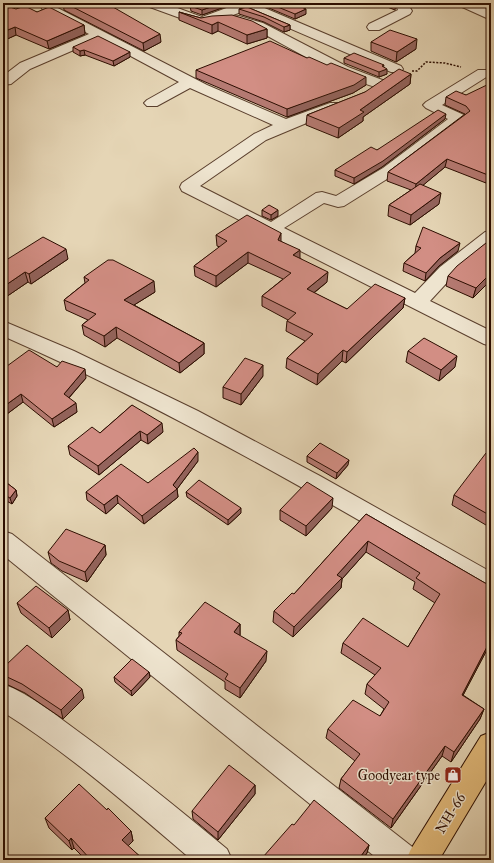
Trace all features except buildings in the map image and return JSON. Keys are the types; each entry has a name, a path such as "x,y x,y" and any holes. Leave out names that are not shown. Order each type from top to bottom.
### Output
{"main road":[{"name":"NH-66","path":"422,860 491,746"}],"street":[{"path":"60,3 48,7 98,35 149,59 190,82 286,125"},
{"path":"152,3 202,22 233,18 258,26 343,70 380,84"},
{"path":"374,27 405,12 402,5 405,3"},
{"path":"465,3 491,16"},
{"path":"202,22 247,5 395,72 380,84 358,97 286,125 260,137 188,187 491,339"},
{"path":"6,81 25,66 98,35"},
{"path":"272,229 322,197 338,202 389,171 459,118 431,105 483,73"},
{"path":"152,103 190,82"},
{"path":"418,302 447,271 491,236"},
{"path":"3,328 66,355 180,410 304,477 491,585"},
{"path":"3,541 404,860"},
{"path":"3,697 40,720 120,780 216,860"}],"path":[{"path":"395,72 417,71 426,62 445,63 483,73"}],"place":[{"name":"Goodyear type","path":"453,775"}]}
